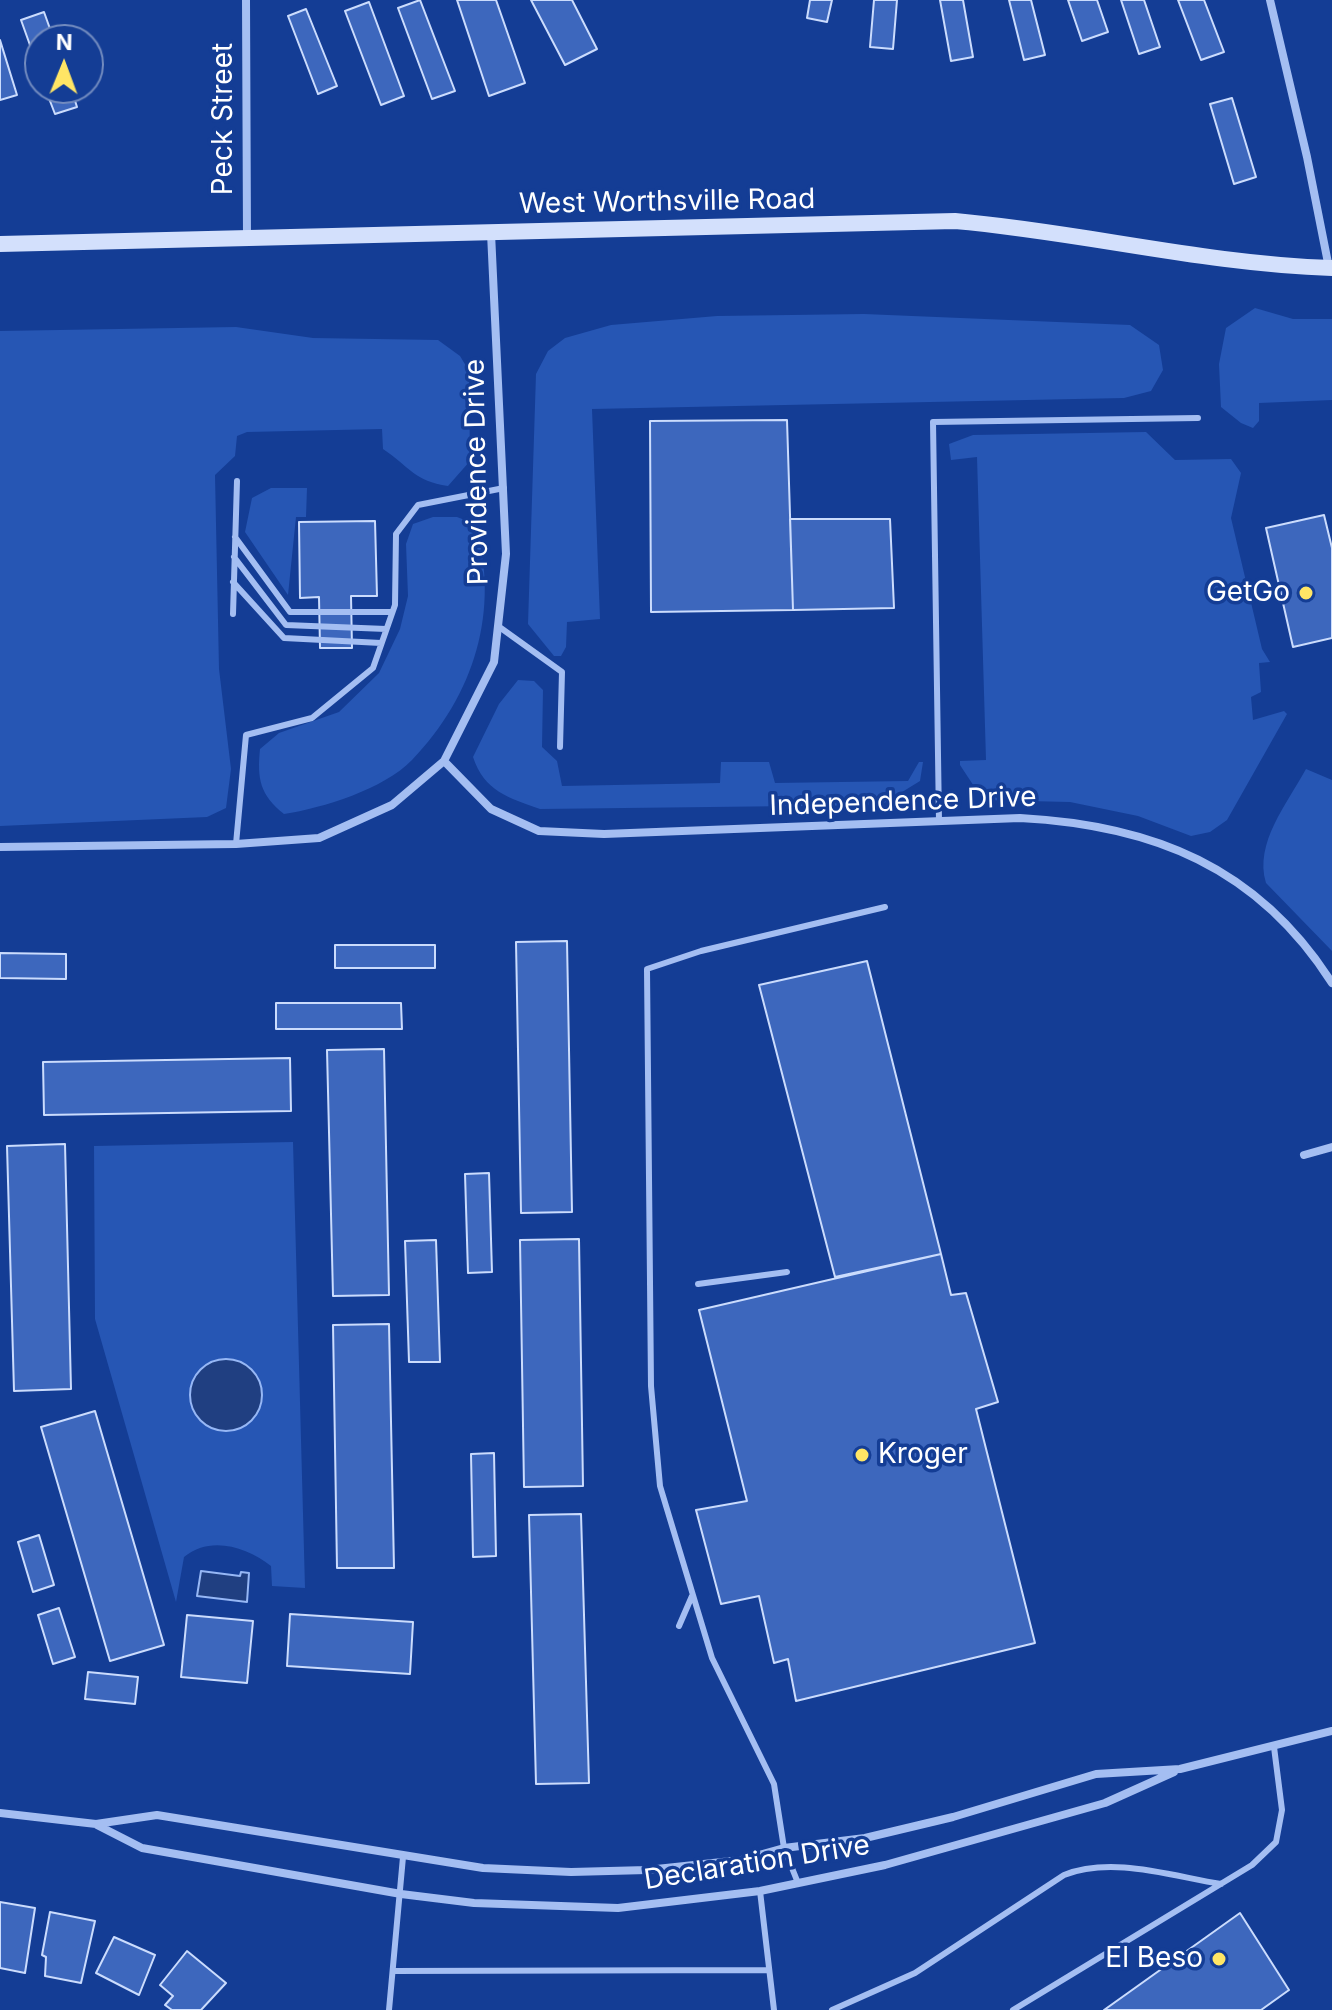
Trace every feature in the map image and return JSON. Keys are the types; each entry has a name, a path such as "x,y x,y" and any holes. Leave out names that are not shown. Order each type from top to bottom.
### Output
{"main road":[{"name":"West Worthsville Road","path":"0,244 955,221 1026,227 1218,260 1331,268"}],"street":[{"name":"Peck Street","path":"246,0 247,238"},
{"path":"1270,0 1331,268"},
{"name":"Providence Drive","path":"0,847 236,844 319,838 392,805 444,761 494,662 506,554 491,232"},
{"name":"Independence Drive","path":"444,761 491,809 539,831 604,834 1020,818 1076,821 1143,835 1219,868 1272,911 1311,950 1332,983"},
{"path":"1304,1155 1332,1147"},
{"name":"Declaration Drive","path":"0,1813 96,1824 157,1815 483,1868 571,1872 647,1870 741,1860 784,1848 865,1838 953,1817 1096,1774 1180,1769 1332,1731"},
{"name":"Declaration Drive","path":"96,1824 142,1848 401,1894 474,1903 618,1908 760,1891 885,1865 1072,1814 1105,1803 1180,1769"}],"lane":[{"path":"939,821 933,422 1198,418"},
{"path":"233,614 237,481"},
{"path":"236,844 246,735 312,718 373,668 392,612 396,534 418,505 504,488"},
{"path":"235,537 290,612 392,612"},
{"path":"234,557 286,625 386,629"},
{"path":"233,582 284,638 381,643"},
{"path":"498,626 562,672 560,747"},
{"path":"798,1883 784,1848 774,1784 712,1658 660,1486 651,1386 647,969 701,951 885,907"},
{"path":"698,1284 787,1272"},
{"path":"679,1626 693,1595"},
{"path":"1013,2010 1252,1865 1276,1842 1282,1810 1274,1747"},
{"path":"389,2010 403,1857"},
{"path":"832,2010 915,1973 1064,1875 1087,1866 1221,1884"},
{"path":"760,1891 774,2010"},
{"path":"393,1971 769,1970"}],"shaded area":[{"path":"1255,308 1293,319 1332,319 1332,400 1259,403 1259,421 1253,428 1241,423 1221,407 1219,364 1226,328"},
{"path":"864,314 1130,325 1159,345 1163,370 1151,391 1124,398 592,409 600,619 567,622 566,647 561,656 554,656 528,624 536,374 548,351 565,338 611,325 717,316"},
{"path":"236,327 313,338 438,340 460,356 469,371 470,461 448,486 427,481 383,449 382,429 247,432 237,436 235,456 215,475 219,669 231,769 226,808 207,817 0,826 0,331"},
{"path":"1146,432 1175,460 1231,459 1241,473 1231,518 1262,649 1270,662 1259,663 1261,692 1251,697 1253,720 1284,711 1287,714 1227,820 1210,832 1191,836 1138,816 1070,802 983,800 960,765 960,761 986,760 977,457 951,460 949,444 973,435"},
{"path":"271,488 307,488 306,517 296,517 288,595 245,532 252,498"},
{"path":"433,517 457,517 475,524 482,556 485,588 483,620 466,680 452,708 412,760 386,780 352,796 284,814 262,786 260,749 279,733 339,712 379,673 400,629 408,596 406,544 413,524"},
{"path":"518,680 534,681 543,690 542,747 557,761 562,786 720,783 721,762 769,762 775,783 908,781 919,762 923,762 920,781 881,805 540,809 499,792 484,778 473,757 499,704"},
{"path":"1306,769 1332,780 1332,951 1266,883 1263,868 1274,824"},
{"path":"293,1142 305,1588 272,1586 271,1566 251,1553 228,1546 205,1546 184,1557 176,1602 95,1319 94,1146"},
{"path":"233,1359 252,1369 260,1381 260,1409 252,1421 240,1429 219,1431 200,1421 192,1409 190,1388 200,1369 212,1361"},
{"path":"201,1571 240,1576 241,1572 249,1573 247,1602 197,1596"}],"building":[{"path":"420,0 455,91 432,99 398,8"},
{"path":"457,0 496,0 525,83 489,96"},
{"path":"531,0 572,0 597,49 565,65"},
{"path":"810,0 832,0 827,22 807,18"},
{"path":"874,0 897,0 893,49 870,47"},
{"path":"940,0 963,0 973,57 951,61"},
{"path":"1009,0 1031,0 1045,55 1024,60"},
{"path":"1068,0 1097,0 1108,32 1082,41"},
{"path":"1121,0 1144,0 1160,47 1139,54"},
{"path":"1178,0 1204,0 1224,52 1201,60"},
{"path":"369,2 404,96 381,105 345,11"},
{"path":"306,9 337,86 318,94 288,16"},
{"path":"44,12 48,24 24,24 24,28 21,20"},
{"path":"0,40 17,95 0,100"},
{"path":"1232,98 1256,177 1234,184 1210,104"},
{"path":"51,104 76,104 77,107 55,114"},
{"path":"787,420 793,610 651,612 650,421"},
{"name":"GetGo","path":"1324,515 1332,548 1332,638 1293,647 1266,528"},
{"path":"790,519 890,519 894,608 793,610"},
{"path":"375,521 377,596 351,596 352,648 320,648 319,597 300,598 299,522"},
{"path":"567,941 572,1212 521,1213 516,942"},
{"path":"335,945 435,945 435,968 335,968"},
{"path":"0,953 66,954 66,979 0,978"},
{"path":"867,961 941,1254 835,1277 759,985"},
{"path":"276,1003 401,1003 402,1029 276,1029"},
{"path":"384,1049 389,1295 333,1296 327,1050"},
{"path":"290,1058 291,1111 44,1115 43,1062"},
{"path":"65,1144 71,1389 14,1391 7,1146"},
{"path":"489,1173 492,1272 468,1273 465,1174"},
{"path":"579,1239 583,1486 524,1487 520,1240"},
{"path":"436,1240 440,1362 409,1362 405,1241"},
{"name":"Kroger","path":"941,1254 951,1295 966,1293 998,1402 976,1409 1035,1643 796,1701 788,1659 774,1663 759,1596 721,1604 696,1510 747,1501 699,1310"},
{"path":"389,1324 394,1568 337,1568 333,1325"},
{"path":"95,1411 164,1645 110,1661 41,1427"},
{"path":"494,1453 496,1556 473,1557 471,1454"},
{"path":"581,1514 589,1783 536,1784 529,1515"},
{"path":"39,1535 54,1585 33,1592 18,1542"},
{"path":"59,1608 75,1657 53,1664 38,1615"},
{"path":"290,1614 413,1622 410,1674 287,1666"},
{"path":"187,1615 253,1621 247,1683 181,1677"},
{"path":"88,1672 138,1677 135,1704 85,1699"},
{"path":"0,1902 35,1908 25,1973 0,1968"},
{"path":"50,1912 95,1921 81,1983 45,1976 46,1957 42,1955"},
{"path":"1240,1913 1289,1990 1261,2010 1104,2010"},
{"path":"114,1937 155,1955 139,1995 96,1973"},
{"path":"187,1951 226,1983 201,2010 172,2010 165,2005 173,1996 160,1985"}],"place":[{"name":"GetGo","path":"1306,593"},
{"name":"Kroger","path":"862,1455"},
{"name":"El Beso","path":"1219,1959"}]}
